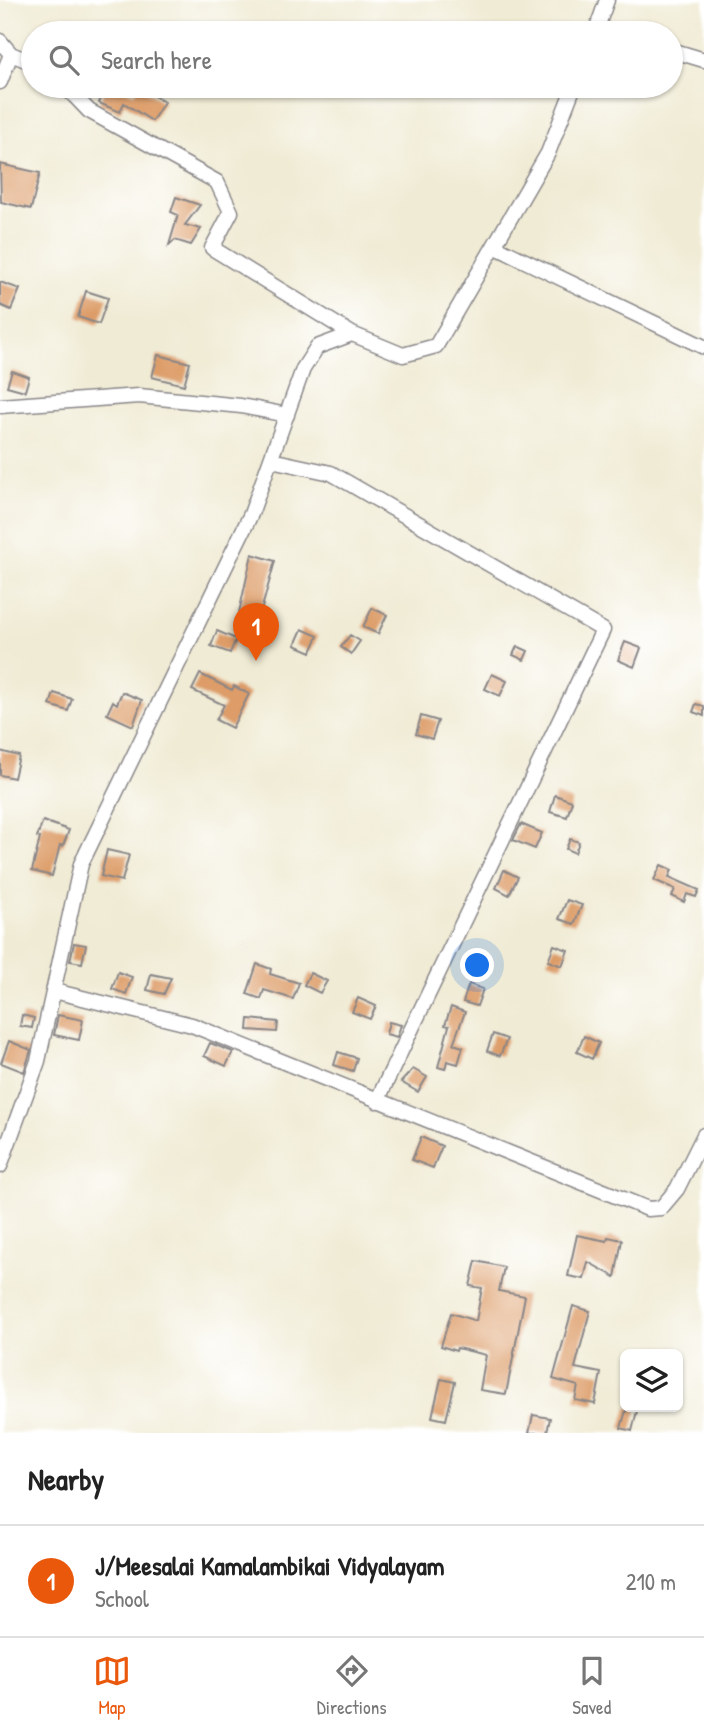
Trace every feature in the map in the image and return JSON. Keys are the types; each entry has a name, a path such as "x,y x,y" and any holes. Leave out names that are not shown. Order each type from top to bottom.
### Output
{"street":[{"path":"599,21 607,0"},
{"path":"0,41 11,54 21,58"},
{"path":"0,82 11,54"},
{"path":"683,54 704,60"},
{"path":"77,98 89,111 217,182 230,212 212,248 352,334 403,355 436,346 548,153 569,98"},
{"path":"494,246 704,347"},
{"path":"0,1166 38,1061 81,864 251,513 303,369 317,347 352,334"},
{"path":"0,406 139,396 241,406 287,415"},
{"path":"271,460 331,473 603,630 377,1101"},
{"path":"54,991 192,1025 648,1209 661,1208 677,1189 704,1135"}],"building":[{"path":"101,98 157,98 164,102 152,121 124,103 120,112 99,103"},
{"path":"0,164 40,173 31,209 1,202"},
{"path":"176,197 200,205 185,225 201,229 191,245 175,240 169,245 178,215 171,212"},
{"path":"0,282 20,289 11,310 0,305"},
{"path":"86,291 108,298 99,324 78,317"},
{"path":"158,355 190,363 184,385 152,377"},
{"path":"12,371 29,377 25,391 7,386"},
{"path":"252,554 275,561 258,622 238,617"},
{"path":"372,608 387,615 378,634 363,627"},
{"path":"302,629 318,636 311,652 295,645"},
{"path":"217,631 236,639 230,653 211,646"},
{"path":"350,635 360,641 351,654 341,647"},
{"path":"625,642 641,648 634,667 618,660"},
{"path":"517,646 528,651 524,660 513,655"},
{"path":"200,674 232,690 234,686 249,694 232,728 216,720 224,705 192,690"},
{"path":"492,674 507,681 500,696 485,689"},
{"path":"122,692 142,700 133,726 107,714 113,701 117,704"},
{"path":"54,693 72,699 68,711 50,705"},
{"path":"696,704 704,706 704,716 693,712"},
{"path":"421,716 438,721 432,739 416,734"},
{"path":"0,751 19,756 14,778 0,775"},
{"path":"555,795 572,801 567,817 550,812"},
{"path":"43,821 69,830 63,846 60,845 52,876 32,871 40,838 37,837"},
{"path":"521,824 542,833 535,849 513,840"},
{"path":"570,839 579,842 575,853 566,849"},
{"path":"107,850 129,855 122,881 101,876"},
{"path":"661,865 672,870 669,877 699,890 696,897 687,894 684,902 672,896 675,889 654,880"},
{"path":"504,870 518,877 509,895 496,888"},
{"path":"567,900 582,905 574,924 559,919"},
{"path":"74,943 86,945 82,963 70,961"},
{"path":"554,945 568,950 562,966 548,961"},
{"path":"257,964 271,969 270,974 299,983 293,999 264,990 261,999 247,994"},
{"path":"118,972 132,977 126,994 112,989"},
{"path":"310,973 327,981 320,993 304,985"},
{"path":"151,974 171,978 164,994 147,990"},
{"path":"469,984 483,989 477,1006 463,1002"},
{"path":"358,998 376,1006 370,1019 352,1012"},
{"path":"451,1007 465,1012 453,1044 463,1047 458,1064 447,1061 445,1069 438,1067"},
{"path":"22,1015 34,1018 32,1028 20,1026"},
{"path":"58,1015 83,1020 79,1040 54,1035"},
{"path":"249,1019 278,1022 277,1032 248,1030"},
{"path":"389,1022 401,1025 397,1037 386,1034"},
{"path":"493,1034 507,1039 500,1056 487,1051"},
{"path":"584,1036 599,1043 592,1059 577,1052"},
{"path":"9,1041 31,1050 24,1072 1,1063"},
{"path":"210,1043 233,1052 226,1066 204,1056"},
{"path":"338,1052 357,1058 353,1071 334,1065"},
{"path":"413,1069 427,1077 418,1092 401,1082"},
{"path":"421,1137 442,1146 433,1168 412,1160"},
{"path":"577,1235 607,1241 608,1237 622,1240 615,1277 588,1262 584,1279 568,1276"},
{"path":"476,1261 504,1267 499,1291 525,1296 506,1394 480,1390 486,1355 441,1346 451,1313 476,1321 482,1288 470,1286"},
{"path":"573,1306 590,1311 575,1368 601,1373 595,1404 575,1400 578,1386 553,1379"},
{"path":"441,1379 455,1382 446,1420 432,1417"},
{"path":"626,1412 637,1412 632,1431 621,1428"},
{"path":"533,1415 550,1418 547,1433 529,1433"}],"place":[{"name":"J/Meesalai Kamalambikai Vidyalayam","path":"256,661"}]}
